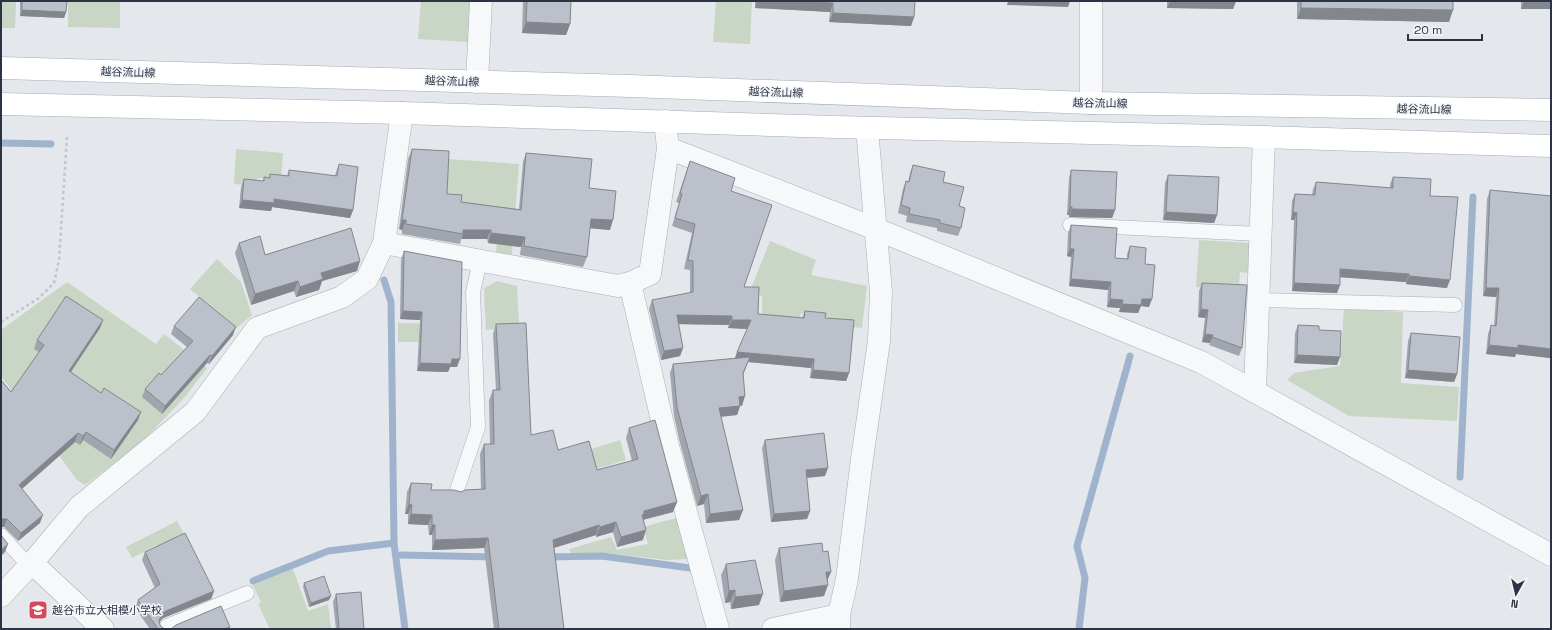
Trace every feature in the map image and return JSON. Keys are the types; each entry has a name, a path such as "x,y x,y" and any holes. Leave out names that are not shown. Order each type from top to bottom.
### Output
{"main road":[{"name":"越谷流山線","path":"1,68 477,82 1091,103 1551,110"},
{"path":"1,104 402,113 867,128 1264,137 1551,146"}],"street":[{"path":"477,82 481,1"},
{"path":"1091,1 1091,103"},
{"path":"1,596 31,564 79,507 195,412 257,328 342,297 367,279 384,243 402,113"},
{"path":"384,243 618,286 630,283 650,274 668,148 665,121"},
{"path":"773,629 839,622 847,579 879,341 881,292 867,128"},
{"path":"1255,391 1264,137"},
{"path":"668,148 876,229 1201,362 1551,555"},
{"path":"630,283 668,446 718,629"},
{"path":"31,564 103,629"}],"lane":[{"path":"1070,225 1260,234"},
{"path":"456,493 478,427 473,292 480,261"},
{"path":"1258,300 1456,305"},
{"path":"1,535 31,564"},
{"path":"165,629 168,626 247,593"}],"path":[{"path":"1,322 39,298 54,283 59,260 67,137"}],"green space":[{"path":"1,1 16,1 15,28 1,28"},
{"path":"68,1 120,1 120,28 68,27"},
{"path":"421,1 471,1 468,42 418,39"},
{"path":"716,1 752,1 750,44 713,42"},
{"path":"236,149 283,153 281,179 257,178 257,186 234,184"},
{"path":"448,159 519,164 512,254 496,253 499,213 445,201"},
{"path":"1199,240 1250,243 1248,273 1240,272 1239,285 1228,284 1227,290 1196,287"},
{"path":"770,241 816,260 811,275 867,286 862,328 827,324 828,317 801,313 799,323 762,317 762,296 750,291"},
{"path":"217,259 241,282 252,315 237,328 190,289"},
{"path":"497,281 517,286 519,327 486,330 484,288"},
{"path":"67,282 156,344 164,334 207,368 185,397 140,444 85,485 77,480 1,376 1,330"},
{"path":"1344,309 1403,312 1401,383 1459,387 1457,421 1349,416 1287,380 1294,373 1340,366"},
{"path":"398,323 459,324 458,342 398,342"},
{"path":"620,440 626,460 594,470 588,450"},
{"path":"676,518 689,559 667,560 607,553 571,553 569,549 611,537 617,550 648,544 643,527"},
{"path":"177,521 185,536 159,549 157,545 132,558 126,547"},
{"path":"293,569 308,611 328,604 331,629 270,629 258,604 261,602 253,585"}],"building":[{"path":"22,1 67,1 66,12 22,10"},
{"path":"527,1 571,1 570,24 526,22"},
{"path":"794,1 915,1 914,17 833,13 833,3"},
{"path":"1301,1 1453,1 1453,10 1301,8"},
{"path":"412,149 449,151 447,194 462,195 461,202 521,210 526,153 592,159 589,188 616,191 613,220 591,219 587,257 524,246 525,237 491,233 491,230 463,230 463,234 406,224 406,220 402,220"},
{"path":"690,161 735,178 731,191 772,205 744,287 759,287 758,314 804,318 805,311 826,313 825,318 854,320 849,373 813,370 814,359 737,352 751,320 732,320 732,316 677,315 683,348 664,351 652,300 693,292 693,261 688,260 695,224 675,218 682,194 680,193"},
{"path":"339,164 358,167 353,210 274,199 274,203 242,200 244,179 264,181 264,177 270,178 270,174 289,176 289,170 337,176"},
{"path":"913,165 945,172 943,182 964,187 959,206 965,208 961,228 940,223 940,220 909,214 910,208 901,205 906,181 909,182"},
{"path":"1071,170 1117,172 1115,210 1072,209 1072,207 1070,207"},
{"path":"1168,175 1219,177 1217,215 1166,212"},
{"path":"1393,177 1431,179 1430,196 1458,197 1450,280 1409,276 1409,274 1340,269 1340,285 1294,283 1297,213 1293,212 1295,194 1315,195 1316,182 1393,188"},
{"path":"1490,190 1551,196 1551,349 1518,345 1518,348 1489,345 1491,325 1496,326 1499,288 1486,288"},
{"path":"1071,225 1117,228 1115,258 1128,259 1130,246 1146,248 1145,264 1155,265 1152,299 1142,299 1141,305 1122,304 1123,300 1110,299 1111,282 1071,279 1074,249 1070,249"},
{"path":"351,228 360,261 321,273 323,279 300,287 298,281 255,294 239,243 260,236 265,255"},
{"path":"404,251 462,262 460,359 452,359 451,364 420,363 422,312 403,311"},
{"path":"1202,283 1247,285 1242,348 1212,337 1213,335 1205,334 1208,310 1201,309"},
{"path":"66,296 103,320 69,371 101,393 104,388 141,412 114,450 86,432 83,436 78,433 19,485 43,515 21,533 7,519 1,519 1,380 11,392 44,345 37,340"},
{"path":"199,297 236,327 212,356 210,355 165,406 145,389 159,373 161,375 193,341 174,326"},
{"path":"526,323 531,435 553,430 558,450 589,441 597,470 638,459 629,428 655,420 677,502 644,511 644,514 642,515 646,530 621,537 616,522 600,527 599,525 553,540 564,629 499,629 488,538 435,540 435,525 432,525 432,515 411,514 412,505 409,504 411,483 432,484 431,490 454,490 461,492 465,490 485,489 484,444 494,444 493,390 500,390 496,324"},
{"path":"1298,325 1319,326 1319,330 1341,331 1340,357 1297,355"},
{"path":"1411,333 1460,337 1457,374 1408,370"},
{"path":"750,357 743,373 745,396 739,397 740,406 719,408 743,510 710,514 708,494 701,496 677,407 673,364"},
{"path":"824,433 828,468 806,470 810,511 774,514 765,440"},
{"path":"185,533 214,591 163,613 159,620 160,625 166,629 158,629 138,600 160,584 145,552"},
{"path":"1,535 8,544 1,550"},
{"path":"822,543 823,552 828,551 831,572 826,572 828,585 784,591 779,548"},
{"path":"755,560 763,594 735,597 735,590 729,591 726,564"},
{"path":"324,576 331,596 311,603 304,583"},
{"path":"361,592 364,629 339,629 336,594"},
{"path":"221,606 230,627 224,629 171,629 176,625"}],"waterway":[{"path":"1,143 51,144"},
{"path":"1460,477 1473,197"},
{"path":"384,280 391,302 394,543 405,629"},
{"path":"1079,629 1085,578 1077,546 1130,356"},
{"path":"253,581 328,551 394,543"},
{"path":"401,555 494,557"},
{"path":"547,557 602,556 690,568"}],"place":[{"name":"越谷市立大相模小学校","path":"38,610"}]}
